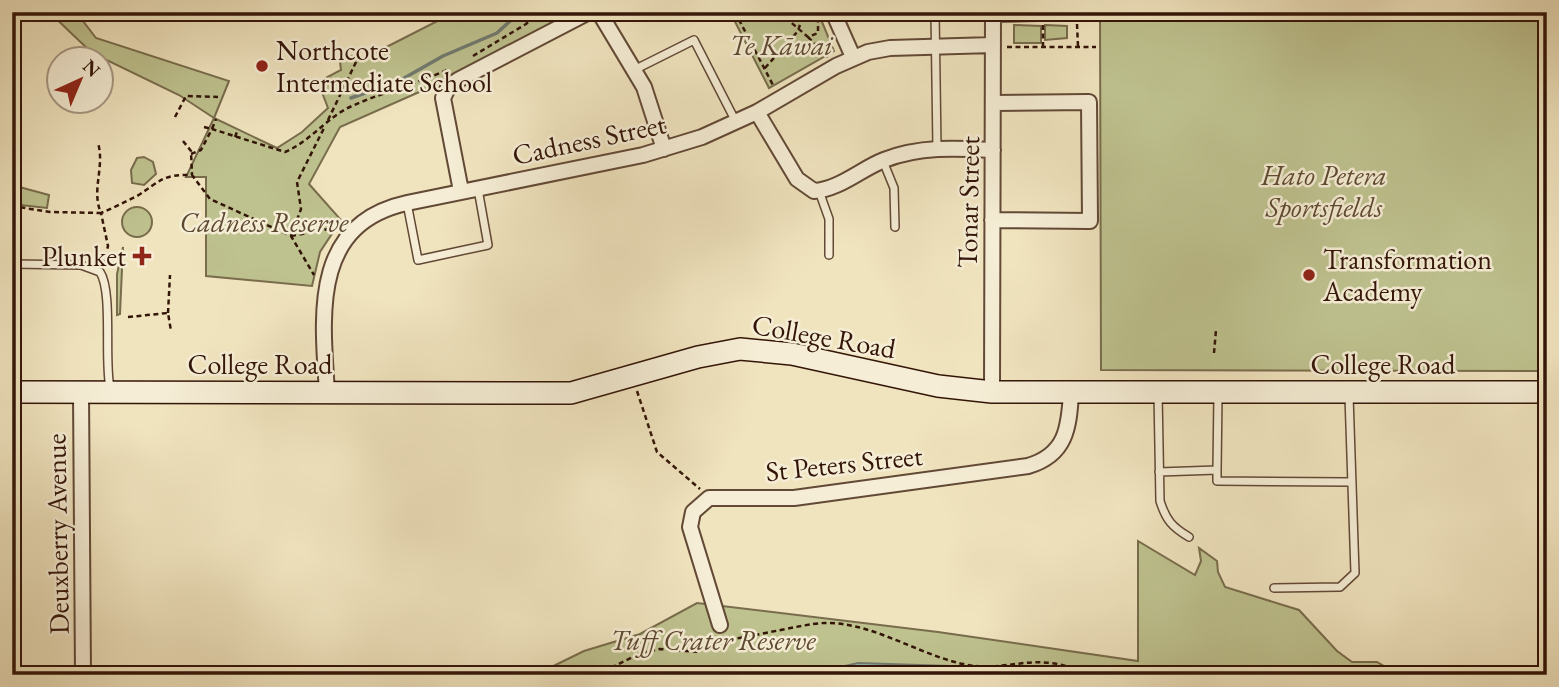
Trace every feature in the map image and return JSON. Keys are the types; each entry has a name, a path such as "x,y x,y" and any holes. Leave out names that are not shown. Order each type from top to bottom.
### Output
{"main road":[{"name":"College Road","path":"14,392 571,393 698,357 740,349 792,354 938,386 992,392 1547,392"}],"street":[{"path":"461,191 443,98 446,90 458,80 589,12"},
{"path":"599,12 635,70 653,110 664,149"},
{"path":"833,12 853,57"},
{"path":"993,13 1078,13"},
{"name":"Tonar Street","path":"992,392 993,150 997,45 993,13"},
{"name":"Cadness Street","path":"327,392 327,291 334,256 345,238 367,218 407,203 664,149 757,112 853,57 890,48 997,45"},
{"path":"992,220 1090,221 1088,102 994,103"},
{"path":"757,112 797,179 808,190 819,191 883,160 914,151 993,150"},
{"name":"Deuxberry Avenue","path":"81,392 83,675"},
{"name":"St Peters Street","path":"720,625 690,527 693,512 702,501 722,497 793,498 1028,466 1046,459 1065,439 1071,393"}],"lane":[{"path":"935,12 937,149"},
{"path":"635,70 694,40 736,122"},
{"path":"883,160 894,188 895,227"},
{"path":"407,203 418,260 488,245 477,188"},
{"path":"819,191 829,219 829,255"},
{"path":"12,264 80,265 100,272 106,287 106,355 111,392"},
{"path":"14,392 15,369"},
{"path":"1274,588 1339,587 1351,579 1357,565 1350,482 1349,392"},
{"path":"1158,393 1160,501 1166,518 1174,528 1189,537"},
{"path":"1218,393 1217,481 1350,482"},
{"path":"1159,472 1217,470"}],"path":[{"path":"735,12 780,99"},
{"path":"779,12 836,66"},
{"path":"1078,13 1078,47"},
{"path":"464,62 537,14"},
{"path":"765,68 798,31 803,15 815,14 820,26 818,33 808,37"},
{"path":"1043,47 1044,14"},
{"path":"997,45 1096,47"},
{"path":"291,236 301,209 297,182 356,60"},
{"path":"204,127 285,152 301,145 351,106 393,93 452,68"},
{"path":"175,117 186,96 218,97"},
{"path":"191,154 201,150 216,119"},
{"path":"235,137 238,129"},
{"path":"183,141 191,154 192,175 210,199 291,236 314,275"},
{"path":"99,143 102,154 96,200 108,246 100,272"},
{"path":"12,206 50,212 101,214 138,195 160,178 192,175"},
{"path":"291,236 339,227"},
{"path":"170,275 168,313 171,331"},
{"path":"128,317 168,313"},
{"path":"1214,353 1216,330"},
{"path":"637,391 657,452 703,492"},
{"path":"596,675 641,653 660,649 694,654 704,649 710,640 722,642 774,629 829,623 877,635 966,665 1042,660 1074,668 1088,675"},
{"path":"722,642 723,649"}],"green space":[{"path":"49,12 76,12 96,38 229,81 214,118 179,95 116,65 116,46 85,46"},
{"name":"Cadness Reserve","path":"455,12 576,12 426,89 340,127 309,184 341,220 320,252 312,286 206,276 206,177 186,177 214,118 277,148 302,132 328,108 318,82 341,70 340,62 352,56 359,61"},
{"name":"Te Kāwai","path":"730,12 818,12 834,51 769,88"},
{"name":"Hato Petera Sportsfields","path":"1100,12 1547,12 1547,371 1101,370"},
{"path":"1014,25 1041,26 1041,43 1014,43"},
{"path":"1045,25 1067,26 1067,38 1045,40"},
{"path":"144,157 153,162 156,174 144,185 132,183 131,170 137,158"},
{"path":"12,185 49,195 47,208 12,204"},
{"path":"137,207 148,211 152,222 148,233 137,237 126,233 122,222 126,211"},
{"path":"123,247 120,314 117,315 117,274"},
{"name":"Tuff Crater Reserve","path":"1138,541 1195,575 1201,561 1199,548 1217,561 1218,572 1225,587 1299,610 1337,651 1352,662 1377,662 1394,672 1391,675 535,675 584,651 640,634 697,603 938,632 1138,661"}],"water":[{"path":"858,663 950,666 969,675 806,675"}],"waterway":[{"path":"351,98 399,81 443,56 497,33 520,12"},
{"path":"534,12 547,16 556,12"}],"place":[{"name":"Northcote Intermediate School","path":"262,66"},
{"name":"Plunket","path":"142,256"},
{"name":"Transformation Academy","path":"1309,275"}]}
